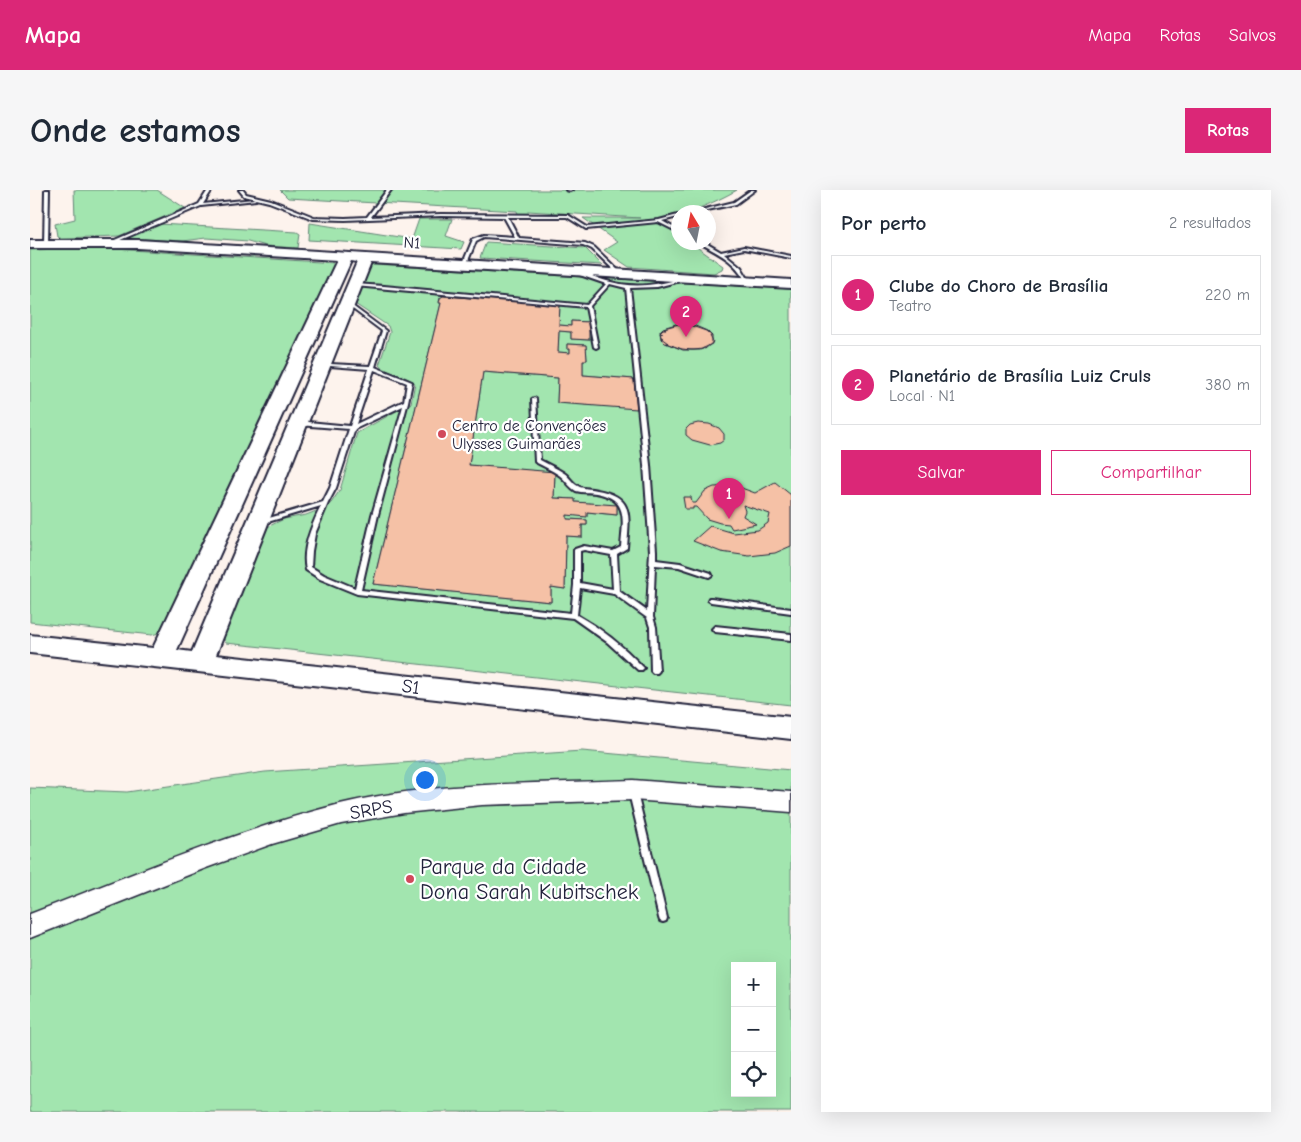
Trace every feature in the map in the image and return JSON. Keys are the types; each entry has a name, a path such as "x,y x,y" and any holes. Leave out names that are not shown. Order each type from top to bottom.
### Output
{"highway":[{"name":"N1","path":"30,244 112,242 570,270 613,279 692,278 791,284"},
{"path":"162,657 333,283 356,256"},
{"path":"200,661 354,285 356,256"},
{"path":"333,283 354,285"},
{"path":"199,575 234,578"},
{"name":"S1","path":"30,644 200,661 791,728"}],"main road":[{"name":"SRPS","path":"30,926 212,855 272,834 341,814 404,803 482,795 633,790 791,802"}],"lane":[{"path":"46,244 48,190"},
{"path":"200,205 210,190"},
{"path":"241,190 245,195 313,218 441,215 568,216 586,228 591,228 659,221 671,218"},
{"path":"368,218 389,190"},
{"path":"716,207 735,203 753,190"},
{"path":"112,242 200,205 259,200"},
{"path":"506,216 517,238"},
{"path":"659,221 671,227"},
{"path":"465,264 474,240 477,237 517,238 584,244 593,248 613,279 628,287 648,287 692,278"},
{"path":"720,253 744,248 791,257"},
{"path":"715,250 743,270 748,282"},
{"path":"588,306 613,279"},
{"path":"354,285 588,306"},
{"path":"628,287 647,465 652,562 650,617 653,627 655,671"},
{"path":"347,303 384,331 333,488 325,502 310,539 307,558 308,568 322,577 357,592 574,616 592,626 629,656 640,668"},
{"path":"588,306 596,347"},
{"path":"322,367 330,365 373,368 410,382 357,592"},
{"path":"534,399 536,460 562,474 577,489 594,490 619,500 624,504 627,515 624,548 614,553 584,548 577,550 577,585 574,616"},
{"path":"298,423 352,428 406,402"},
{"path":"257,523 325,502"},
{"path":"614,553 616,592"},
{"path":"652,562 680,565 710,575"},
{"path":"577,585 616,592 650,617"},
{"path":"711,600 791,611"},
{"path":"715,629 791,637"},
{"path":"633,790 663,918"}],"green space":[{"path":"74,190 157,190 185,208 119,236 61,238 57,236 55,224 75,219"},
{"path":"280,190 737,190 706,205 671,205 671,217 655,219 671,229 671,250 701,250 723,266 722,269 714,273 629,267 604,250 617,242 583,218 640,218 528,211 529,215 518,215 517,211 288,198"},
{"path":"419,219 452,219 446,236 464,242 461,249 309,240 310,223 412,239"},
{"path":"159,224 297,232 300,234 298,248 265,246 248,241 206,238 182,241 128,238"},
{"path":"486,242 585,248 602,265 480,258"},
{"path":"99,248 335,263 335,267 165,631 152,635 30,622 30,250"},
{"path":"374,265 791,289 791,705 226,643 221,633 263,529 284,519 306,515 329,506 340,490 357,433 411,403 415,383 379,365 390,332 388,326 355,304 368,267","holes":["440,298 560,305 559,325 571,326 571,321 589,322 589,340 571,339 571,332 559,331 558,352 570,353 570,349 567,349 567,344 586,345 587,360 583,360 583,375 634,379 637,408 557,403 558,378 483,372 469,465 555,473 554,498 575,499 575,502 617,506 617,515 587,512 587,516 567,515 567,519 587,520 587,525 582,525 582,537 566,536 565,589 551,587 551,602 373,584 441,303 439,302"]},
{"name":"Parque da Cidade Dona Sarah Kubitschek","path":"582,751 791,770 791,1112 30,1112 30,788 127,792 265,772"}],"building":[{"name":"Centro de Convenções Ulysses Guimarães","path":"443,296 560,304 559,325 571,326 571,321 589,322 589,340 571,339 571,332 559,331 558,352 570,353 570,349 567,349 567,344 586,345 587,360 583,360 583,375 634,379 637,409 557,403 558,378 483,372 469,465 555,472 554,498 575,499 575,502 617,505 617,515 587,512 587,517 567,515 567,519 587,520 587,525 582,525 582,537 566,536 565,589 551,587 551,602 373,584 441,303 439,303 440,298"},
{"path":"676,324 693,325 707,331 712,336 712,344 700,350 691,350 665,343 661,339 660,331 663,328"},
{"path":"679,324 689,325 706,331 712,336 710,336 713,342 705,349 694,350 683,350 666,343 668,343 661,338 663,338 660,333 663,333 660,332 666,329 664,328"},
{"path":"698,423 709,424 719,428 724,434 724,440 710,445 692,440 686,435 686,429 690,425"},
{"path":"775,482 791,495 791,546 775,553 749,556 721,552 693,541 710,526 734,533 758,530 768,523 770,514 743,505 745,511 743,516 756,524 732,529 729,524 707,519 696,507 685,509 683,497 691,497 692,503 696,503 705,491 714,487 736,486 755,493"}],"place":[{"name":"Planetário de Brasília Luiz Cruls","path":"686,337"},
{"name":"Centro de Convenções Ulysses Guimarães","path":"442,434"},
{"name":"Clube do Choro de Brasília","path":"729,519"},
{"name":"Parque da Cidade Dona Sarah Kubitschek","path":"410,879"}]}
